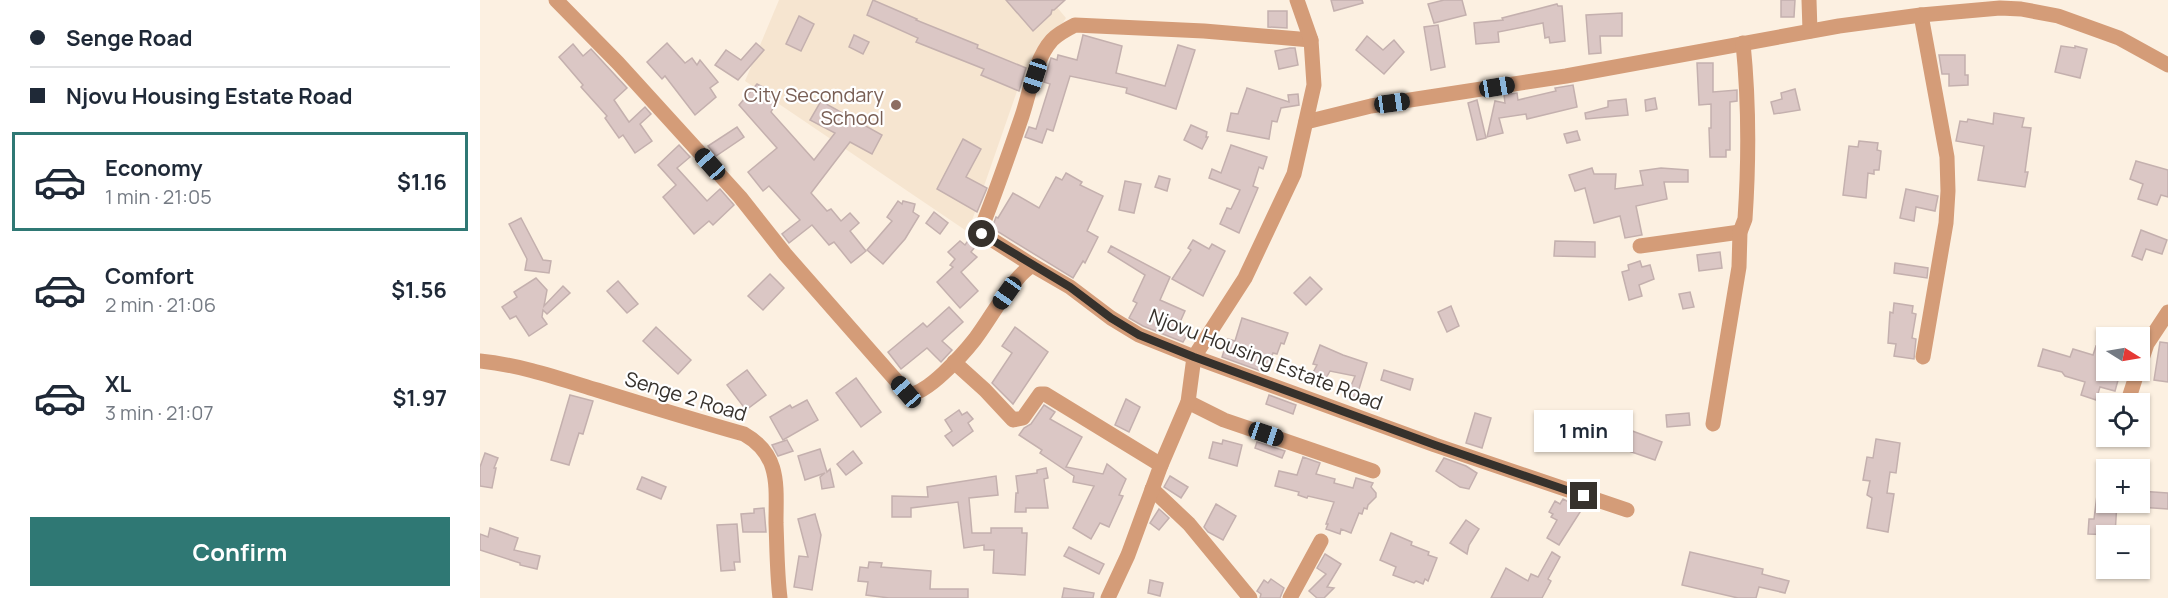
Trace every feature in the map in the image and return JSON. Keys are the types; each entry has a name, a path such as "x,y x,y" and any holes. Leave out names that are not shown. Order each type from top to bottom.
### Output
{"street":[{"path":"556,0 618,63 740,197 785,254 908,394 913,395 929,386 954,362 974,341 1017,278 1032,265"},
{"path":"1108,598 1128,555 1161,465 1188,402 1194,357 1245,278 1294,174 1314,85 1311,40 1297,0"},
{"path":"1809,0 1810,31"},
{"path":"1306,122 1371,106 1566,76 1810,31 1921,15 2000,8 2021,9 2058,16 2119,38 2168,65"},
{"path":"1921,15 1947,157 1948,191 1946,223 1923,357"},
{"name":"Njovu Housing Estate Road","path":"1311,40 1204,31 1075,25 1063,30 1046,49 1039,65 981,229 982,234 1070,287 1111,318 1139,335 1435,445 1627,510"},
{"path":"1713,424 1738,267 1740,232 1744,219 1748,98 1743,43"},
{"path":"1640,246 1740,232"},
{"path":"2150,339 2168,312"},
{"name":"Senge 2 Road","path":"480,361 504,363 539,371 751,438 764,449 777,483 776,523 780,598"},
{"path":"954,362 1013,420 1023,418 1040,394 1045,394 1161,465"},
{"path":"1188,402 1224,420 1373,471"},
{"path":"1152,489 1189,524 1250,598"},
{"path":"1290,598 1321,541"}],"shaded area":[{"name":"City Secondary School","path":"779,0 1051,0 1066,18 1045,49 1023,74 968,232 745,81"}],"building":[{"path":"873,0 1026,68 1019,91 981,75 984,69 916,42 918,38 867,15"},
{"path":"1006,0 1065,0 1052,10 1051,14 1033,31"},
{"path":"1331,0 1362,0 1363,3 1334,11"},
{"path":"1444,0 1462,0 1466,15 1434,23 1428,4"},
{"path":"1781,0 1795,0 1794,17 1781,17"},
{"path":"1557,4 1562,6 1565,41 1550,43 1549,37 1545,38 1543,23 1498,32 1499,42 1476,44 1474,23 1503,20 1502,18"},
{"path":"1268,11 1287,11 1287,28 1268,27"},
{"path":"1622,13 1622,36 1600,36 1601,53 1589,54 1586,15"},
{"path":"799,16 814,24 801,51 786,44"},
{"path":"1438,25 1445,67 1431,70 1424,27"},
{"path":"854,35 869,42 863,54 849,47"},
{"path":"1083,35 1122,46 1116,73 1165,86 1178,45 1195,50 1176,109 1126,93 1127,88 1070,76 1053,131 1047,129 1042,143 1025,137 1029,127 1036,129 1050,84 1044,82 1051,58 1057,60 1058,55 1077,60"},
{"path":"1367,36 1383,50 1394,40 1404,52 1384,74 1356,50"},
{"path":"667,43 685,63 692,58 697,65 700,60 718,82 710,88 716,97 695,115 665,76 662,79 647,62"},
{"path":"756,43 764,50 738,80 715,65 726,50 741,60"},
{"path":"573,44 583,56 591,49 627,88 614,100 629,122 645,107 651,114 640,124 652,141 635,153 623,135 619,138 605,118 607,116 581,87 583,85 559,57"},
{"path":"2061,46 2087,49 2080,78 2055,72"},
{"path":"1295,48 1298,65 1279,69 1275,51"},
{"path":"1939,55 1965,55 1965,75 1968,75 1968,85 1949,86 1949,74 1942,74"},
{"path":"1697,63 1713,63 1713,92 1737,90 1737,101 1730,102 1730,150 1726,150 1726,157 1710,157 1711,104 1699,105"},
{"path":"757,84 780,96 771,112 814,160 835,133 810,120 821,101 882,135 872,154 850,142 811,193 827,211 831,209 841,221 850,213 859,223 850,231 866,251 851,263 834,242 829,245 812,225 789,243 782,234 800,220 769,186 763,191 748,172 777,148 739,105"},
{"path":"1573,85 1577,107 1527,119 1526,114 1499,118 1503,133 1487,137 1495,101 1505,103 1504,95 1517,93 1518,100 1556,91 1555,88"},
{"path":"1247,88 1289,102 1288,95 1298,94 1299,105 1281,108 1277,122 1272,121 1269,139 1227,131 1231,113 1238,114"},
{"path":"1795,89 1800,110 1774,114 1771,102 1782,99 1781,93"},
{"path":"1655,98 1657,109 1646,111 1645,100"},
{"path":"1626,99 1628,115 1586,119 1585,113 1608,107 1608,101"},
{"path":"1477,100 1486,138 1477,140 1468,103"},
{"path":"1994,113 2024,118 2022,127 2031,128 2025,187 1978,180 1984,146 1956,141 1960,121 1967,122 1968,119 1993,124"},
{"path":"1191,125 1207,132 1206,137 1208,137 1202,149 1184,140"},
{"path":"737,127 744,137 716,156 708,146"},
{"path":"1577,131 1580,140 1567,143 1564,134"},
{"path":"963,139 981,149 966,177 987,188 977,212 937,189"},
{"path":"1859,141 1878,143 1877,150 1881,151 1879,170 1874,170 1874,174 1868,173 1866,198 1843,195 1849,146 1858,147"},
{"path":"679,145 690,157 677,168 707,201 720,189 734,205 713,225 709,221 694,234 663,197 676,185 658,165"},
{"path":"1231,145 1267,157 1263,169 1259,167 1253,186 1258,188 1239,233 1220,224 1227,208 1231,209 1240,190 1209,178 1212,169 1221,173"},
{"path":"2136,161 2168,170 2168,197 2161,195 2157,205 2138,199 2143,184 2130,179"},
{"path":"1592,168 1594,174 1616,174 1615,189 1643,185 1640,171 1661,168 1688,170 1688,182 1664,182 1667,199 1636,206 1642,235 1625,238 1620,216 1594,223 1585,188 1575,191 1569,175"},
{"path":"1066,173 1082,182 1080,185 1103,196 1087,231 1098,237 1085,263 1083,261 1073,278 992,228 996,217 998,218 1013,193 1039,208 1056,177 1062,180"},
{"path":"1159,176 1170,179 1167,191 1155,187"},
{"path":"1125,181 1141,184 1134,213 1119,210"},
{"path":"1906,189 1938,196 1935,211 1916,207 1914,221 1900,218"},
{"path":"898,201 902,204 903,201 915,204 913,212 919,216 905,239 883,264 867,250 892,221 887,217"},
{"path":"934,212 948,223 940,234 926,223"},
{"path":"521,218 543,260 551,261 549,273 525,270 527,259 509,224"},
{"path":"2141,230 2167,240 2162,254 2146,249 2142,260 2132,256"},
{"path":"973,234 978,243 971,252 977,257 961,272 978,291 960,308 937,282 953,267 950,265 955,259 948,252 960,241 965,245"},
{"path":"1193,240 1209,249 1212,244 1225,251 1203,296 1172,279 1191,250 1188,248"},
{"path":"1555,241 1595,242 1595,257 1554,256"},
{"path":"1111,246 1170,277 1160,300 1185,311 1177,329 1187,335 1183,342 1129,318 1137,303 1133,301 1145,275 1108,252"},
{"path":"1720,252 1722,268 1699,271 1697,255"},
{"path":"1640,261 1642,267 1650,265 1654,279 1639,285 1642,296 1629,300 1622,272 1629,270 1628,265"},
{"path":"1895,263 1928,268 1927,278 1894,273"},
{"path":"770,274 784,288 763,310 748,296"},
{"path":"1310,277 1322,289 1306,305 1294,293"},
{"path":"536,278 547,290 544,306 563,286 570,293 547,314 543,310 542,317 547,324 529,336 516,316 510,319 502,307 517,297 514,292"},
{"path":"618,281 638,304 627,313 607,291"},
{"path":"1690,292 1694,307 1683,309 1679,294"},
{"path":"1894,303 1913,306 1912,313 1916,314 1912,338 1916,339 1914,359 1894,356 1896,344 1888,343 1890,312 1893,313"},
{"path":"1451,306 1459,326 1447,332 1438,312"},
{"path":"949,307 963,322 942,341 952,350 941,362 927,348 901,369 888,352 923,323 927,327"},
{"path":"1242,318 1288,333 1277,354 1273,353 1266,373 1222,357 1228,339 1235,341"},
{"path":"656,327 691,360 678,374 643,341"},
{"path":"1015,327 1048,352 1013,404 992,383 1012,353 1002,346"},
{"path":"2160,342 2168,343 2168,382 2154,380"},
{"path":"1320,345 1367,363 1355,402 1346,398 1355,376 1330,371 1320,389 1308,382 1317,365 1313,364"},
{"path":"2096,346 2096,381 2118,381 2115,391 2100,387 2096,393 2096,400 2081,395 2085,382 2065,376 2062,372 2038,366 2043,349 2070,357 2073,349 2093,355"},
{"path":"747,370 766,395 746,410 727,385"},
{"path":"1384,370 1413,379 1410,390 1381,380"},
{"path":"856,378 881,412 861,427 836,393"},
{"path":"570,395 593,401 583,434 579,433 569,465 551,460"},
{"path":"1269,395 1296,405 1293,414 1266,404"},
{"path":"1126,399 1140,407 1129,432 1115,425"},
{"path":"807,400 818,420 783,440 770,417 790,405 792,408"},
{"path":"1044,405 1055,412 1050,419 1082,437 1066,467 1103,474 1107,464 1126,479 1119,495 1123,496 1109,527 1100,523 1091,539 1073,528 1094,486 1073,482 1074,476 1040,453 1042,450 1019,435 1031,424"},
{"path":"959,410 962,415 967,412 973,419 968,423 973,431 953,446 945,436 952,431 945,420"},
{"path":"1475,413 1491,418 1482,448 1466,443"},
{"path":"1689,413 1690,425 1667,427 1666,415"},
{"path":"1627,429 1662,442 1655,460 1620,448"},
{"path":"1876,439 1900,443 1896,473 1890,472 1887,493 1894,494 1888,532 1867,528 1872,498 1867,495 1870,481 1863,480 1867,457 1873,458"},
{"path":"787,440 793,451 778,456 772,445"},
{"path":"1223,440 1242,445 1237,466 1209,458 1213,442 1222,444"},
{"path":"1257,442 1285,451 1282,458 1255,448"},
{"path":"820,449 827,472 830,469 834,487 822,489 820,477 825,473 805,480 798,456"},
{"path":"853,451 862,463 846,475 837,464"},
{"path":"485,453 498,458 494,468 496,468 492,488 480,486 480,467"},
{"path":"1303,457 1320,463 1316,474 1335,479 1334,483 1353,488 1356,478 1373,483 1371,487 1376,497 1367,509 1364,508 1362,514 1359,513 1351,533 1341,529 1340,534 1326,529 1334,502 1308,496 1307,498 1298,495 1299,492 1275,486 1279,471 1297,475"},
{"path":"1444,458 1466,466 1477,473 1469,489 1460,487 1436,471"},
{"path":"1046,468 1048,478 1044,479 1048,508 1026,508 1026,512 1015,512 1016,493 1018,493 1016,476 1037,473 1037,470"},
{"path":"996,476 998,495 969,498 972,533 991,533 991,528 1022,528 1022,533 1027,533 1025,575 993,573 994,550 984,550 984,545 964,548 958,502 911,508 911,517 892,517 892,496 928,497 927,487"},
{"path":"1170,476 1188,487 1181,498 1164,487"},
{"path":"642,477 666,487 661,499 637,489"},
{"path":"2150,492 2168,493 2168,509 2150,508"},
{"path":"1563,499 1582,509 1559,545 1547,538 1557,520 1551,517 1553,514 1549,512 1555,501 1560,504"},
{"path":"2096,503 2096,513 2116,513 2116,525 2096,525 2096,534 2088,534 2089,519 2094,519"},
{"path":"1216,504 1236,516 1223,540 1208,532 1204,527"},
{"path":"764,508 766,532 743,532 741,514 754,513 754,509"},
{"path":"1159,509 1169,518 1159,530 1150,523"},
{"path":"815,514 821,535 812,590 794,587 799,556 808,557 798,519"},
{"path":"1466,520 1479,529 1469,545 1467,554 1450,543"},
{"path":"737,524 740,562 734,562 735,570 721,571 717,525"},
{"path":"490,528 518,538 514,550 540,556 537,569 480,550 480,534 488,537"},
{"path":"1391,533 1412,542 1411,545 1437,558 1428,581 1425,579 1423,584 1416,581 1414,583 1393,575 1396,567 1380,560"},
{"path":"1069,547 1104,564 1099,574 1064,556"},
{"path":"1552,552 1560,557 1548,579 1551,581 1542,598 1491,598 1506,568 1528,581 1531,574 1538,577"},
{"path":"1690,552 1763,569 1762,574 1789,581 1785,593 1759,587 1756,598 1738,598 1682,585"},
{"path":"1325,554 1341,564 1327,587 1334,588 1324,598 1317,598 1309,591 1326,574 1317,568"},
{"path":"869,562 882,563 881,567 931,571 930,589 968,589 968,598 889,598 866,595 868,582 858,581 860,567 868,568"},
{"path":"1271,579 1284,588 1280,598 1260,598 1261,594 1257,591 1264,580 1268,583"},
{"path":"1150,580 1163,583 1160,596 1148,593"},
{"path":"1064,588 1094,593 1093,598 1062,598"}],"place":[{"name":"City Secondary School","path":"896,105"}],"route":[{"path":"982,234 1070,287 1111,318 1139,335 1435,445 1584,496"}]}
